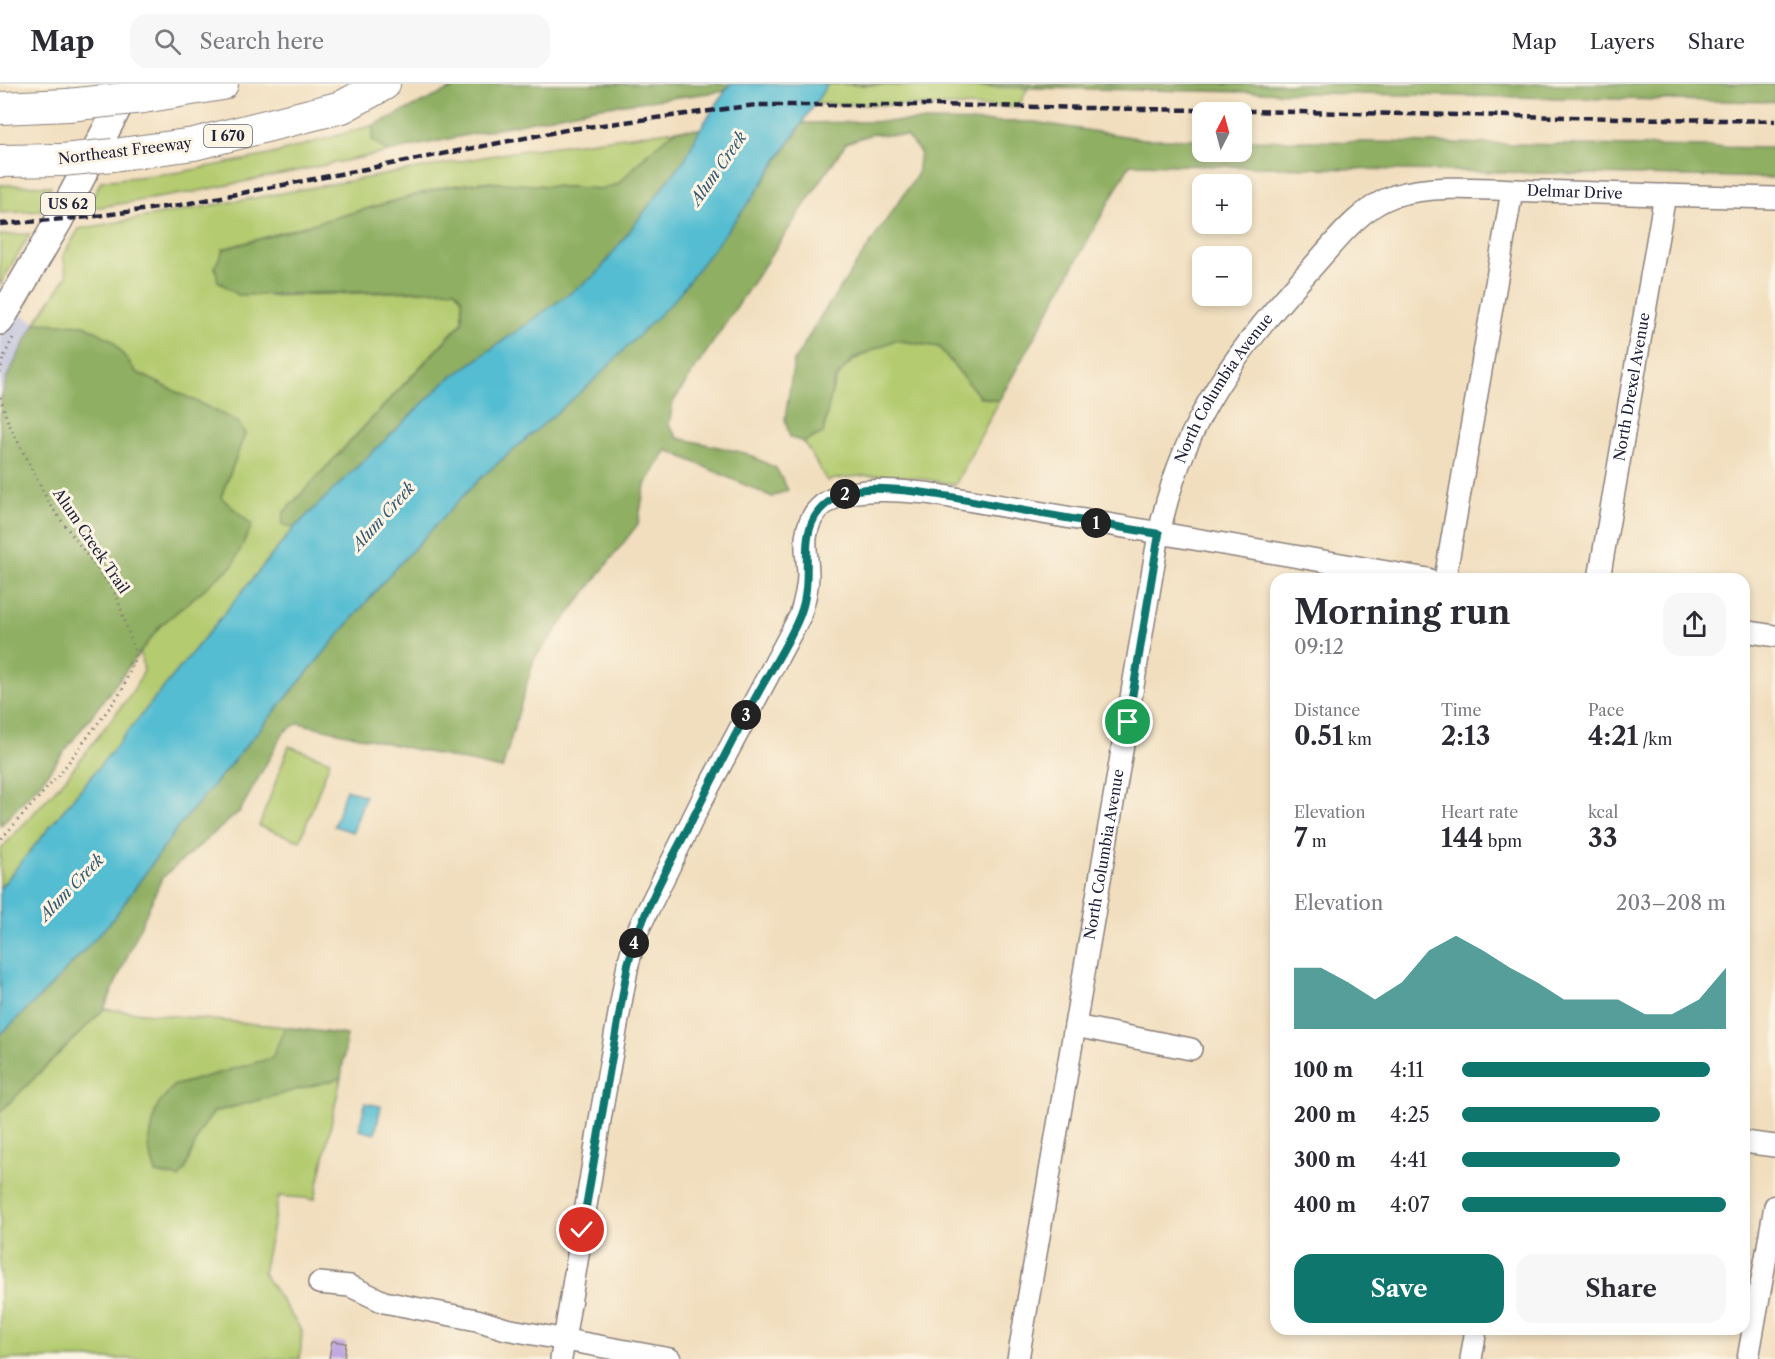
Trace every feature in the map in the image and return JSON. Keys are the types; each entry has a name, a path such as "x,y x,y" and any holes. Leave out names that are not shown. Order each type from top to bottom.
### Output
{"highway":[{"path":"0,108 68,105 136,91 222,84"},
{"name":"Northeast Freeway","path":"0,161 62,160 194,144 342,107 384,84"}],"main road":[{"name":"US 62","path":"0,321 136,91"}],"street":[{"name":"Delmar Drive","path":"1375,204 1396,195 1458,189 1775,198"},
{"path":"1446,573 1512,190"},
{"name":"North Drexel Avenue","path":"1600,573 1665,195"},
{"name":"North Columbia Avenue","path":"1018,1359 1159,534 1176,471 1195,425 1222,377 1258,326 1341,235 1375,204"},
{"path":"562,1350 628,964 637,932 703,798 800,616 808,575 806,537 819,510 831,500 848,492 883,490 926,493 1392,573"},
{"path":"1750,632 1775,636"},
{"path":"1076,1026 1191,1049"},
{"path":"1750,1143 1775,1146"},
{"path":"1748,1359 1775,1206"},
{"path":"319,1283 350,1286 384,1302 562,1350 670,1359"},
{"path":"1471,1359 1475,1335"}],"path":[{"name":"Alum Creek Trail","path":"0,397 8,422 50,505 116,594 136,655 122,691 58,775 0,840"}],"shaded area":[{"path":"0,299 35,323 7,377 0,403"}],"green space":[{"path":"462,84 730,84 725,91 593,108 388,152 372,140 374,125"},
{"path":"826,84 1030,84 1018,107 812,104"},
{"path":"828,84 1775,84 1775,102"},
{"path":"1034,122 1144,139 1192,139 1192,162 1252,162 1252,140 1775,148 1775,178 1130,164 999,401 980,397 939,347 895,340 854,358 834,380 823,433 804,442 790,438 785,419 794,361 821,316 917,175 920,152 906,136 872,134 846,143 673,402 669,426 678,438 745,453 776,468 788,490 772,497 667,450 645,485 638,524 534,659 502,769 298,723 284,732 240,811 162,878 104,1009 0,1112 0,1035 52,985 113,919 178,827 389,575 477,481 590,384 752,198 803,123"},
{"path":"374,125 372,140 388,152 194,192 87,209 101,181 181,172 269,155"},
{"path":"700,129 686,157 597,274 445,382 294,528 282,524 284,512 462,323 462,299 455,290 238,295 218,281 215,266 224,249 444,187 483,182 602,189 618,184 649,152 676,130"},
{"path":"676,130 649,152 618,184 602,189 483,182 444,187 223,249 270,296 455,290 462,299 462,322 284,512 282,524 294,528 0,888 0,850 66,778 131,694 144,671 140,652 160,626 233,565 221,497 245,434 238,422 136,372 112,340 85,326 35,323 67,276 63,256 79,229 512,152"},
{"path":"0,185 51,186 40,211 0,213"},
{"path":"30,234 0,285 0,235"},
{"path":"35,323 85,325 112,340 136,372 238,422 245,434 221,497 252,525 233,565 160,626 41,782 0,826 0,403 7,377"},
{"path":"895,340 939,347 980,397 999,401 955,485 923,479 875,475 827,481 804,442 823,433 831,395 841,372 860,356"},
{"path":"289,746 330,761 300,841 259,826"},
{"path":"104,1009 285,1027 273,1058 173,1086 185,1170 200,1131 214,1112 341,1078 315,1199 279,1196 263,1273 302,1331 300,1359 0,1359 0,1112"},
{"path":"285,1027 347,1035 341,1078 214,1112 200,1131 185,1170 179,1178 156,1173 148,1148 156,1108 173,1086 272,1058"}],"water":[{"name":"Alum Creek","path":"730,84 828,84 752,198 675,299 590,384 477,481 389,575 178,827 113,919 52,985 0,1035 0,888 294,528 445,382 597,274 686,157 700,129"},
{"path":"346,789 365,796 353,832 334,826"},
{"path":"365,1103 381,1106 375,1134 359,1130"}],"building":[{"path":"332,1341 346,1343 344,1359 329,1359"}],"railway":[{"path":"0,224 89,217 180,205 571,129 756,105 932,105 1775,121"}],"route":[{"path":"582,1230 628,964 637,932 743,720 800,616 805,600 808,575 806,537 808,528 819,510 831,500 848,492 883,490 926,493 1159,534 1128,722"}]}
